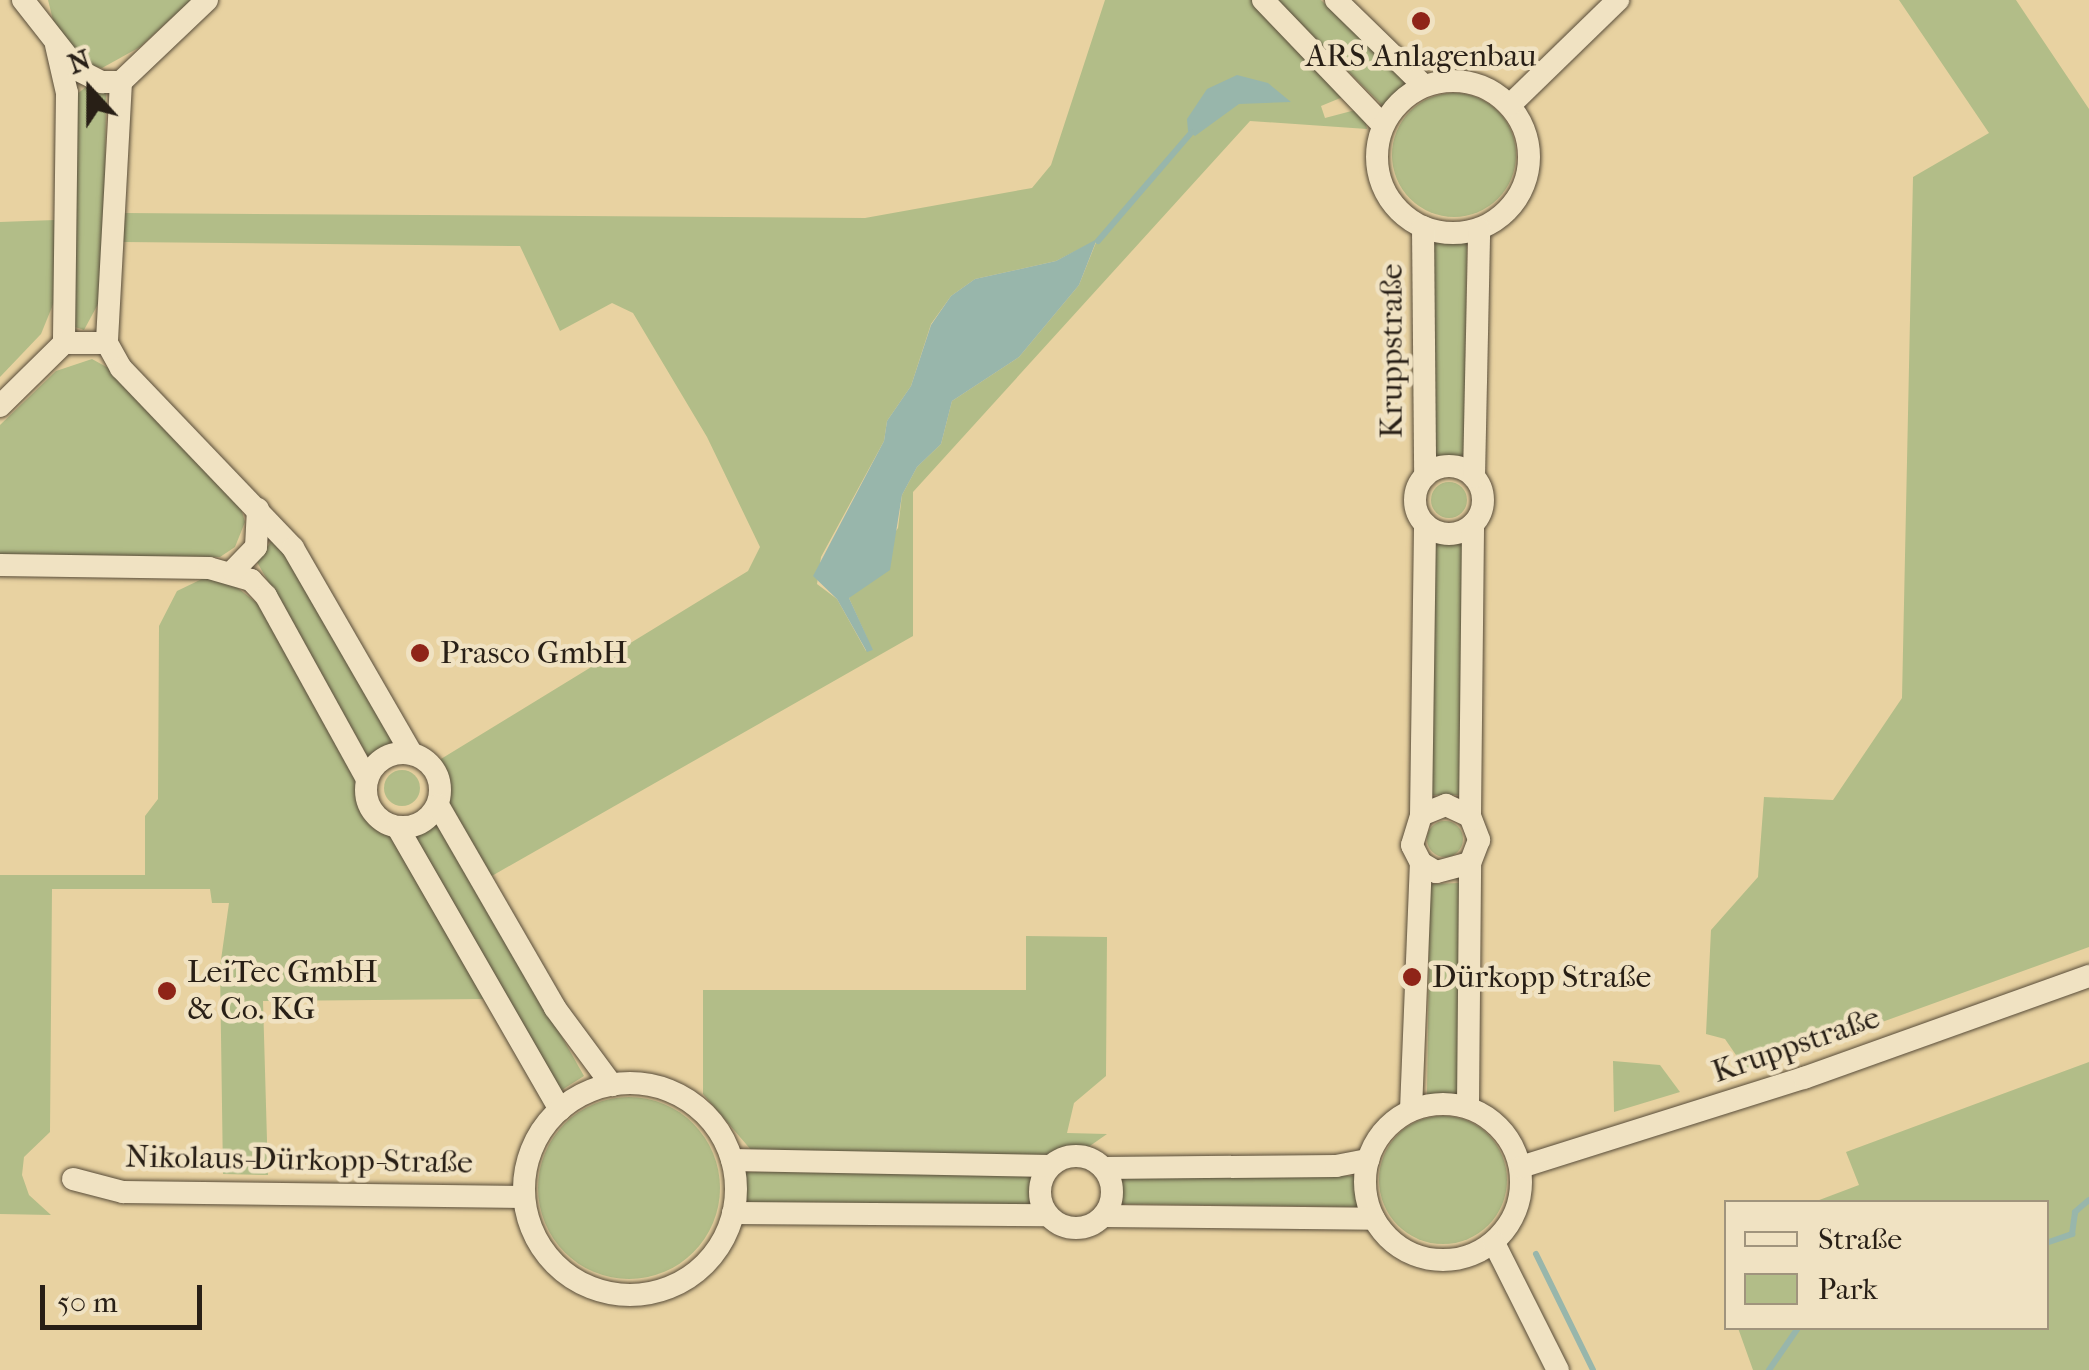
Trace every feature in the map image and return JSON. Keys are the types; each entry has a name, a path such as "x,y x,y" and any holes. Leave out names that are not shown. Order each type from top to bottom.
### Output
{"street":[{"path":"22,0 56,45 89,76 121,82"},
{"path":"207,0 121,82 107,342 120,368 293,548 412,754 439,780 438,805 555,1008 612,1085"},
{"path":"1263,0 1383,125 1400,101 1424,86 1471,82 1510,105 1526,130 1530,160 1514,202 1480,229 1474,477 1483,500 1473,524 1470,816 1480,840 1470,863 1468,1108"},
{"path":"1336,0 1424,86"},
{"path":"1510,105 1618,0"},
{"path":"56,45 66,93 64,343"},
{"name":"Kruppstraße","path":"1383,125 1378,171 1386,193 1423,227 1452,233 1480,229"},
{"name":"Kruppstraße","path":"1411,1110 1421,863 1412,834 1420,816 1425,524 1415,505 1424,476 1423,227"},
{"path":"0,406 64,343 107,342"},
{"name":"Kruppstraße","path":"1424,476 1450,466 1474,477"},
{"path":"233,571 256,547 258,509"},
{"path":"1425,524 1448,534 1473,524"},
{"path":"0,566 233,571 266,596 368,778 371,810 398,828 560,1110"},
{"path":"368,778 384,758 412,754"},
{"path":"398,828 424,822 438,805"},
{"path":"1420,816 1446,805 1470,816"},
{"path":"1421,863 1444,873 1470,863"},
{"name":"Kruppstraße","path":"1521,1167 1804,1078 2089,976"},
{"path":"612,1085 649,1086 689,1102 716,1127 732,1160 734,1213 717,1250 689,1278 652,1293 612,1294 558,1268 534,1236 524,1197 529,1158 560,1110 612,1085"},
{"path":"1442,1103 1468,1108 1503,1130 1521,1167 1512,1221 1486,1248 1442,1261 1414,1256 1374,1219 1365,1189 1368,1160 1377,1139 1411,1110 1442,1103"},
{"path":"732,1160 1050,1166 1071,1156 1103,1168 1336,1166 1368,1160"},
{"path":"1047,1215 1039,1190 1050,1166"},
{"path":"1103,1168 1112,1192 1103,1216"},
{"name":"Nikolaus-Dürkopp-Straße","path":"73,1179 122,1192 524,1197"},
{"path":"734,1213 1047,1215 1068,1228 1103,1216 1374,1219"},
{"path":"1486,1248 1558,1370"}],"green space":[{"path":"48,0 191,0 140,47 102,68 88,65 54,24"},
{"path":"1105,0 1255,0 1350,94 1321,106 1325,118 1363,108 1367,129 1250,121 913,492 913,636 490,877 444,801 436,762 748,571 760,547 707,437 633,313 612,303 560,331 520,246 123,242 124,213 865,218 1032,188 1051,165","holes":["1097,240 1079,285 1019,357 952,401 941,444 917,467 902,495 898,528 849,598 867,638 866,651 837,599 817,584 821,557 884,441 887,421 911,386 931,324 951,296 975,279 1056,261"]},
{"path":"1277,0 1321,0 1407,83 1383,106"},
{"path":"1899,0 2016,0 2089,109 2089,947 1747,1071 1725,1039 1706,1034 1711,930 1758,877 1764,797 1833,800 1902,698 1913,177 1989,133"},
{"path":"86,87 106,92 104,293 84,330 75,327 73,97"},
{"path":"1454,93 1478,98 1498,111 1511,131 1516,155 1511,179 1498,199 1478,212 1454,217 1430,212 1410,199 1397,179 1392,155 1397,131 1410,111 1430,98"},
{"path":"55,220 54,302 41,334 0,377 0,222"},
{"path":"1434,239 1467,239 1464,456 1434,457"},
{"path":"92,359 112,370 239,501 245,522 235,547 220,557 0,554 0,425 56,371"},
{"path":"1449,482 1462,487 1467,500 1462,513 1449,518 1436,513 1431,500 1436,487"},
{"path":"274,537 394,742 368,757 257,562"},
{"path":"1463,541 1461,795 1431,795 1432,542"},
{"path":"204,578 230,582 266,610 360,777 361,806 388,830 485,999 263,1001 268,1175 223,1174 220,967 229,903 212,903 210,889 52,889 50,1132 24,1157 22,1175 29,1195 51,1215 0,1214 0,875 145,875 145,816 158,799 159,626 177,591"},
{"path":"402,770 415,775 420,788 415,801 402,806 389,801 384,788 389,775"},
{"path":"438,818 584,1076 557,1093 412,834"},
{"path":"1445,821 1458,826 1463,839 1458,852 1445,857 1432,852 1427,839 1432,826"},
{"path":"1460,883 1459,1094 1427,1095 1430,884"},
{"path":"1026,936 1107,937 1106,1076 1074,1103 1067,1133 1107,1134 1087,1148 1051,1155 752,1151 703,1094 703,990 1026,990"},
{"path":"1613,1061 1660,1065 1680,1092 1614,1112"},
{"path":"2089,1062 2089,1370 1753,1370 1739,1330 2049,1330 2049,1200 1819,1200 1859,1185 1846,1152"},
{"path":"629,1097 664,1104 693,1124 713,1153 720,1188 713,1223 693,1252 664,1272 629,1279 594,1272 565,1252 545,1223 538,1188 545,1153 565,1124 594,1104"},
{"path":"1443,1116 1467,1121 1488,1135 1502,1156 1507,1180 1502,1204 1488,1225 1467,1239 1443,1244 1419,1239 1398,1225 1384,1204 1379,1180 1384,1156 1398,1135 1419,1121"},
{"path":"742,1172 1033,1173 1034,1204 742,1202"},
{"path":"1122,1175 1355,1176 1360,1207 1122,1204"}],"shaded area":[{"path":"1237,75 1268,83 1291,102 1239,104 1195,136 1188,131 1187,119 1207,89"},
{"path":"1097,239 1079,285 1019,357 952,401 941,444 917,467 902,495 890,570 849,598 873,650 867,652 837,599 813,576 884,441 887,421 911,386 931,325 951,296 975,279 1056,261"}],"waterway":[{"path":"1098,241 1191,133"},
{"path":"2049,1242 2072,1234 2075,1212 2089,1200"},
{"path":"1536,1254 1593,1370"},
{"path":"1769,1370 1797,1330"}],"place":[{"name":"ARS Anlagenbau","path":"1421,21"},
{"name":"Prasco GmbH","path":"420,653"},
{"name":"Dürkopp Straße","path":"1412,977"},
{"name":"LeiTec GmbH & Co. KG","path":"167,991"}]}
